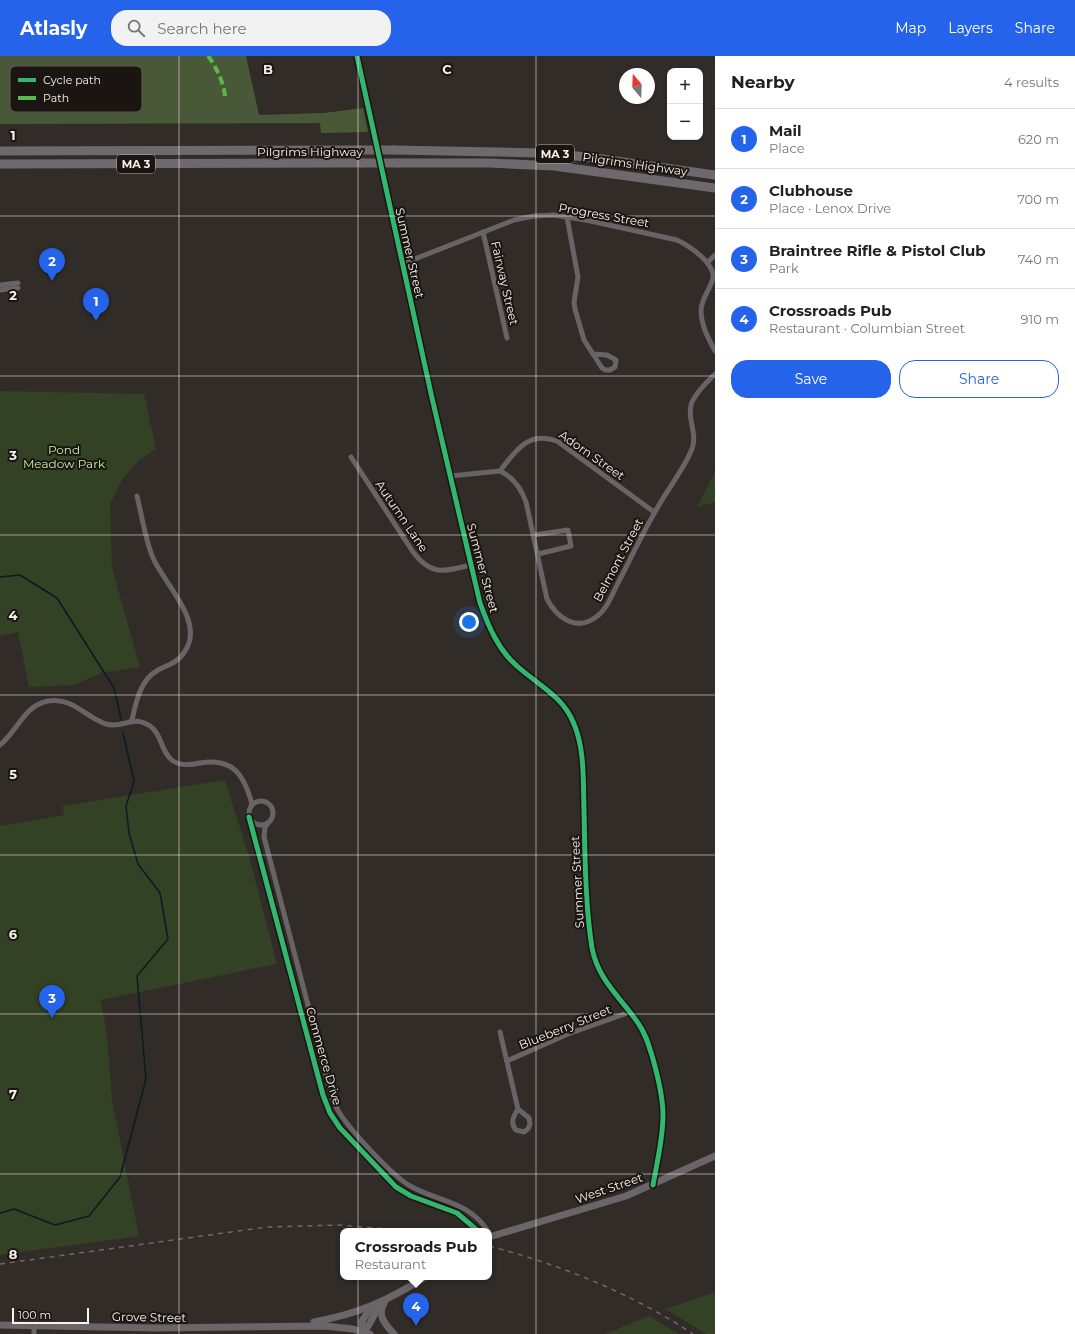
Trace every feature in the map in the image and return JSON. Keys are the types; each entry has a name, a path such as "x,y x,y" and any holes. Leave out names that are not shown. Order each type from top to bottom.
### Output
{"highway":[{"name":"Pilgrims Highway","path":"0,151 484,150 588,157 715,175"},
{"name":"Pilgrims Highway","path":"0,164 484,163 549,166 715,188"}],"main road":[{"name":"West Street","path":"492,1234 612,1201 653,1185 715,1156"},
{"name":"Grove Street","path":"298,1326 341,1317 372,1307 420,1280"},
{"name":"Grove Street","path":"0,1325 135,1331 330,1326 366,1333 377,1309 385,1301"},
{"path":"385,1301 381,1308 381,1315 394,1334"},
{"path":"366,1333 362,1321 372,1307"}],"street":[{"name":"Summer Street","path":"357,56 450,476 485,617 498,642 516,665 555,694 563,704 574,724 580,745 585,855 593,950 602,976 642,1029 649,1046 660,1086 663,1105 661,1138 653,1185"},
{"name":"Progress Street","path":"402,264 522,218 554,215 677,240 686,244 708,262"},
{"path":"567,217 578,277 574,302 582,335 593,354"},
{"name":"Fairway Street","path":"483,232 507,338"},
{"path":"715,255 708,262 713,274 702,301 702,320 705,331 715,351"},
{"path":"0,285 18,286 0,290"},
{"name":"Belmont Street","path":"500,471 514,481 522,493 534,535 547,599 553,610 561,618 577,623 593,620 606,606 654,512 692,450 694,437 690,411 692,403 700,390 715,374"},
{"name":"Adorn Street","path":"500,471 522,445 539,438 548,438 557,441 654,512"},
{"name":"Autumn Lane","path":"351,457 413,552 425,566 434,570 441,570 471,565"},
{"path":"450,476 500,471"},
{"path":"132,720 142,686 155,672 180,657 189,645 192,635 186,613 153,557 137,496"},
{"path":"534,535 568,530 570,538 571,546 538,554"},
{"path":"0,745 10,735 28,711 46,702 57,700 68,703 109,724 120,724 132,720 141,721 153,728 170,758 175,762 190,765 215,762 234,768 243,779 252,804"},
{"path":"260,801 268,803 273,810 270,822 258,825 249,817 249,810 252,804 260,801"},
{"name":"Commerce Drive","path":"249,817 324,1099 335,1121 396,1187 411,1196 453,1212 469,1222 475,1228"},
{"name":"Commerce Drive","path":"270,822 265,827 264,837 331,1093 340,1113 362,1139 402,1180 418,1190 457,1204 474,1216 483,1228"},
{"name":"Blueberry Street","path":"507,1061 557,1039 630,1012"},
{"path":"500,1032 518,1109"},
{"path":"356,1145 362,1139"},
{"path":"440,1206 443,1199"},
{"path":"453,1212 457,1204"},
{"path":"469,1222 472,1228"},
{"path":"34,1326 34,1334"}],"green space":[{"path":"0,56 246,56 259,115 324,113 363,108 368,132 321,133 320,123 0,124"},
{"name":"Pond Meadow Park","path":"0,391 144,394 156,449 139,460 122,480 110,504 112,568 140,667 101,673 75,685 29,687 18,632 0,636"},
{"path":"715,472 715,502 697,507"},
{"path":"225,780 250,860 277,964 101,1000 107,1035 112,1100 139,1236 0,1255 0,826 64,815 62,806"},
{"path":"715,1292 715,1334 706,1334 666,1309"},
{"path":"649,1316 679,1334 605,1334"}],"waterway":[{"path":"0,577 20,575 57,598 114,688 121,719"},
{"path":"0,1213 14,1209 55,1225 89,1216 120,1177 146,1079 137,976 168,939 160,893 138,864 129,833 126,806 134,781 123,733"}],"railway":[{"path":"0,1264 267,1227 339,1225 376,1228"},
{"path":"492,1247 543,1262 595,1282 645,1306 693,1334"}],"marked path":[{"path":"208,56 220,77 224,89 225,100"}],"cycle path":[{"path":"357,56 432,398 480,603 490,628 504,652 510,660 557,698 569,714 578,734 583,766 586,879 592,948 599,970 643,1031 653,1059 661,1094 663,1108 662,1133 653,1185"},
{"path":"249,817 323,1095 330,1113 340,1128 396,1187 411,1196 457,1213 474,1228"}],"place":[{"name":"Clubhouse","path":"52,281"},
{"name":"Mail","path":"96,321"},
{"name":"Braintree Rifle & Pistol Club","path":"52,1018"},
{"name":"Crossroads Pub","path":"416,1326"}]}
